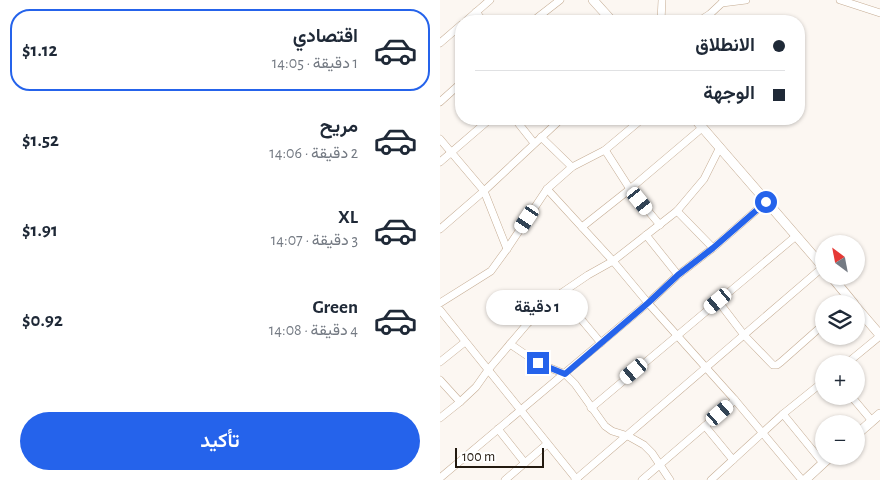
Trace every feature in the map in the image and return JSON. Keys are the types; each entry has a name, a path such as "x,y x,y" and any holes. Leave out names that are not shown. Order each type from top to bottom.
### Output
{"street":[{"path":"473,15 490,0"},
{"path":"541,15 560,0"},
{"path":"593,0 604,15"},
{"path":"661,15 662,0"},
{"path":"708,15 723,2 746,0"},
{"path":"840,0 880,12"},
{"path":"476,12 479,15"},
{"path":"440,43 455,30"},
{"path":"440,102 455,88"},
{"path":"440,162 483,125"},
{"path":"520,125 534,143"},
{"path":"440,229 484,192 554,125"},
{"path":"440,303 491,271 547,189 572,167 605,150 635,125"},
{"path":"700,125 815,258"},
{"path":"582,227 702,128"},
{"path":"541,137 572,167"},
{"path":"440,139 484,192 507,249"},
{"path":"440,418 476,387 527,324 560,294 613,261 677,211 704,179 720,147"},
{"path":"605,150 630,189 660,225"},
{"path":"547,189 613,261 804,480 821,465"},
{"path":"445,477 498,429 766,202"},
{"path":"677,211 713,248"},
{"path":"646,236 678,275"},
{"path":"591,408 796,236"},
{"path":"440,310 576,480 744,334 815,275"},
{"path":"560,294 601,342"},
{"path":"718,301 744,334 773,365 777,365 815,332"},
{"path":"857,355 880,336 865,319"},
{"path":"440,362 466,342"},
{"path":"510,344 538,363 565,374 575,384 605,426 644,445 652,453 670,480"},
{"path":"440,380 460,402"},
{"path":"711,480 783,414 815,388"},
{"path":"642,480 735,400"},
{"path":"859,405 872,421"},
{"path":"783,414 815,453"},
{"path":"865,427 880,414"},
{"path":"705,426 733,460"},
{"path":"498,429 525,463"},
{"path":"505,480 547,444"}],"route":[{"path":"538,363 565,374 678,275 713,248 766,202"}]}
